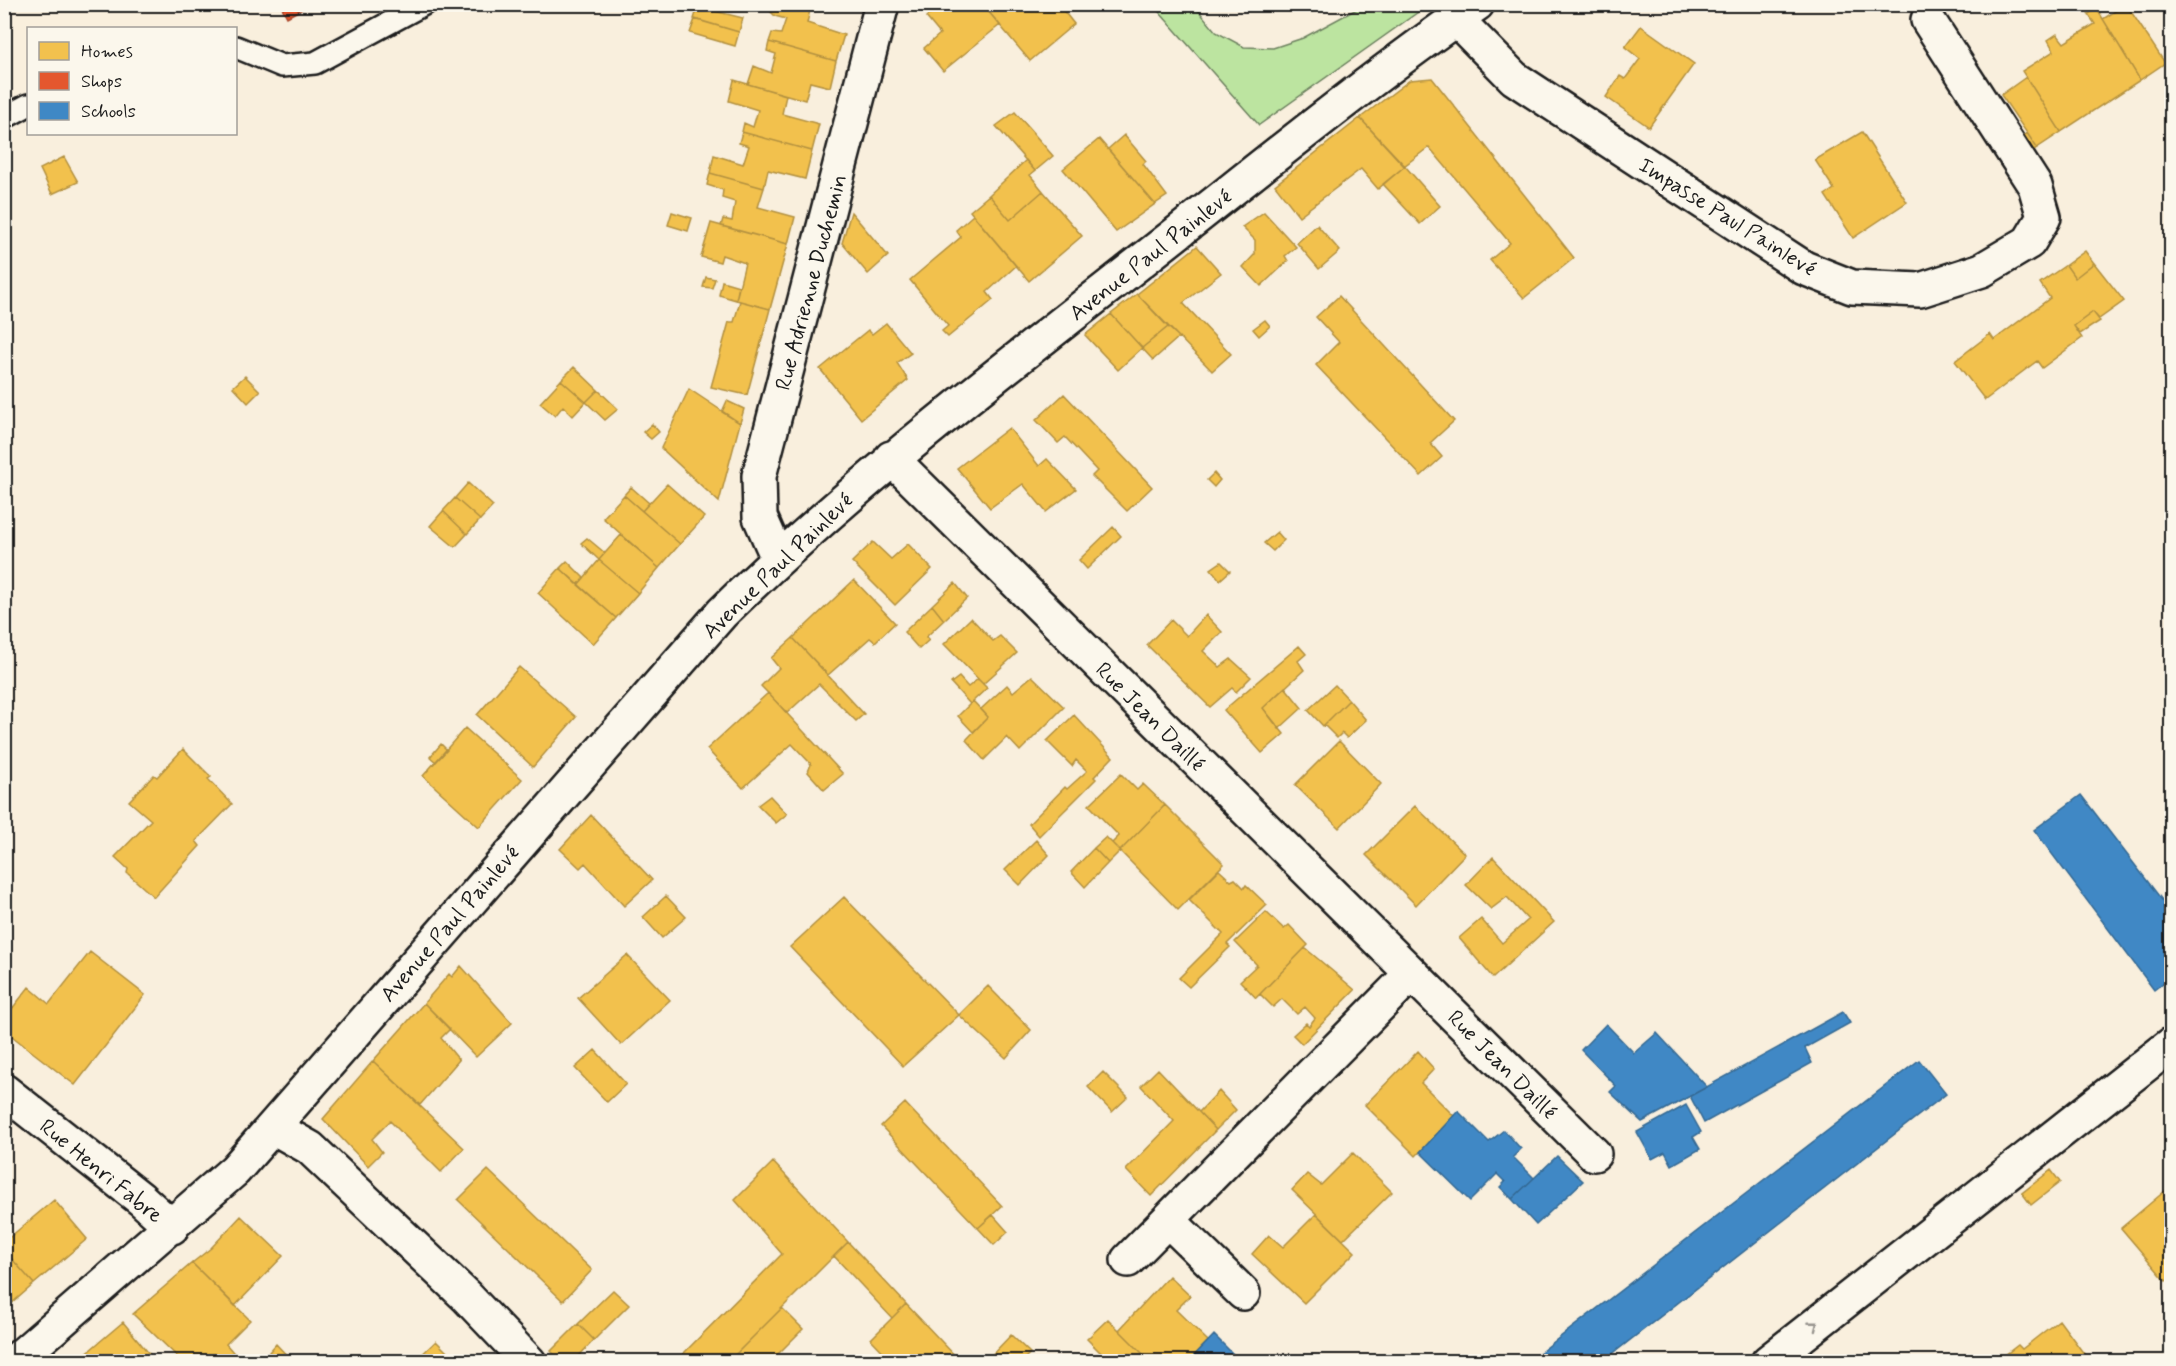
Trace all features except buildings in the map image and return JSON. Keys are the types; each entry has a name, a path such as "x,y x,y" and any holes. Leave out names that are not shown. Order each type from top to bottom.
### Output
{"street":[{"name":"Rue Adrienne Duchemin","path":"778,558 760,517 759,476 882,4"},
{"name":"Avenue Paul Painlevé","path":"14,1362 235,1170 457,913 722,613 778,558 891,458 1291,144 1466,12"},
{"name":"Impasse Paul Painlevé","path":"1466,12 1514,78 1804,268 1852,287 1920,290 1982,270 2001,259 2029,242 2043,217 2035,186 1928,20"},
{"name":"Rue Jean Daillé","path":"891,458 1594,1154"},
{"path":"1128,1260 1411,974"},
{"path":"1768,1362 2172,1044"},
{"name":"Rue Henri Fabre","path":"4,1091 172,1227"},
{"path":"273,1127 310,1148 529,1362"},
{"path":"1168,1220 1243,1293"}],"lane":[{"path":"237,47 282,66 315,63 424,4"},
{"path":"4,118 27,106"}],"green space":[{"path":"1153,5 1194,5 1216,32 1244,47 1273,48 1303,38 1364,5 1428,5 1259,125"}]}
